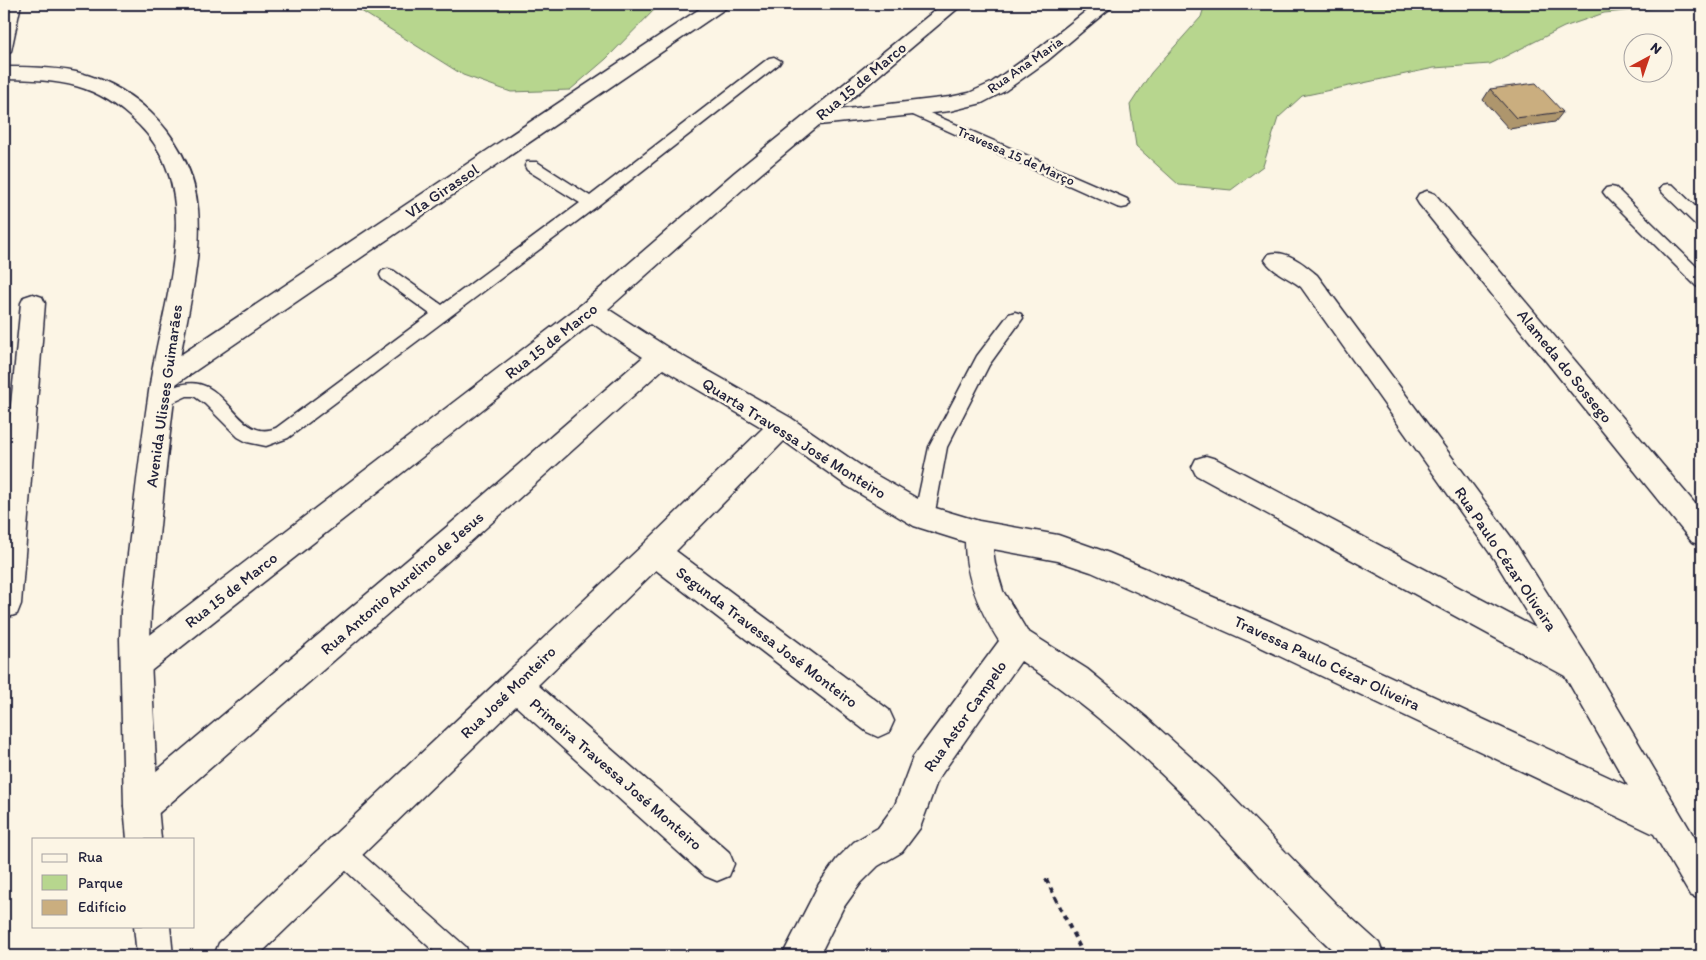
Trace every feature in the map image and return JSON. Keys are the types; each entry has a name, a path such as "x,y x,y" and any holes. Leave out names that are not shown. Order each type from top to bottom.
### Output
{"street":[{"name":"VIa Girassol","path":"163,390 719,4"},
{"name":"Rua 15 de Marco","path":"136,664 590,310 743,177 954,4"},
{"name":"Rua Ana Maria","path":"815,119 950,104 975,98 998,87 1040,57 1106,4"},
{"name":"Avenida Ulisses Guimarães","path":"4,73 75,78 106,90 133,107 155,128 173,155 184,181 187,210 186,244 163,390 136,611 136,664 144,838"},
{"name":"Alameda do Sossego","path":"1427,199 1702,533"},
{"name":"Rua Paulo Cézar Oliveira","path":"1277,260 1309,281 1504,550 1576,666 1702,883"},
{"path":"6,604 14,402 33,303"},
{"name":"Quarta Travessa José Monteiro","path":"590,310 661,356 782,426 856,478 924,517 979,534"},
{"name":"Rua Antonio Aurelino de Jesus","path":"141,806 459,534 661,356"},
{"name":"Rua José Monteiro","path":"232,956 655,552 782,426"},
{"path":"1206,466 1576,666"},
{"path":"979,534 980,557 985,583 991,600 1016,641 1076,680 1136,729 1203,791 1325,919 1366,956"},
{"name":"Travessa Paulo Cézar Oliveira","path":"979,534 1058,548 1099,562 1261,632 1665,821"},
{"name":"Segunda Travessa José Monteiro","path":"655,552 878,721"},
{"name":"Rua Astor Campelo","path":"800,956 831,896 849,871 866,854 890,840 908,816 925,769 1004,661 1016,641"},
{"name":"Primeira Travessa José Monteiro","path":"514,685 717,864"},
{"path":"152,928 155,956"}],"lane":[{"path":"4,51 15,4"},
{"path":"163,390 184,391 195,389 206,396 245,433 265,440 282,432 591,203 774,61"},
{"name":"Travessa 15 de Março","path":"909,108 1122,203"},
{"path":"532,166 591,203"},
{"path":"1668,189 1702,222"},
{"path":"1611,192 1702,282"},
{"path":"388,275 441,313"},
{"path":"924,517 938,447 983,361 1015,318"},
{"path":"341,851 457,956"}],"path":[{"path":"1046,879 1084,956"}],"green space":[{"path":"350,4 660,4 606,59 570,90 511,92 463,75"},
{"path":"1205,4 1702,4 1604,13 1564,27 1490,64 1434,68 1302,96 1278,118 1263,166 1231,190 1179,185 1136,146 1130,105 1151,73 1201,17"}],"building":[{"path":"1536,83 1563,112 1516,118 1490,89"}]}
